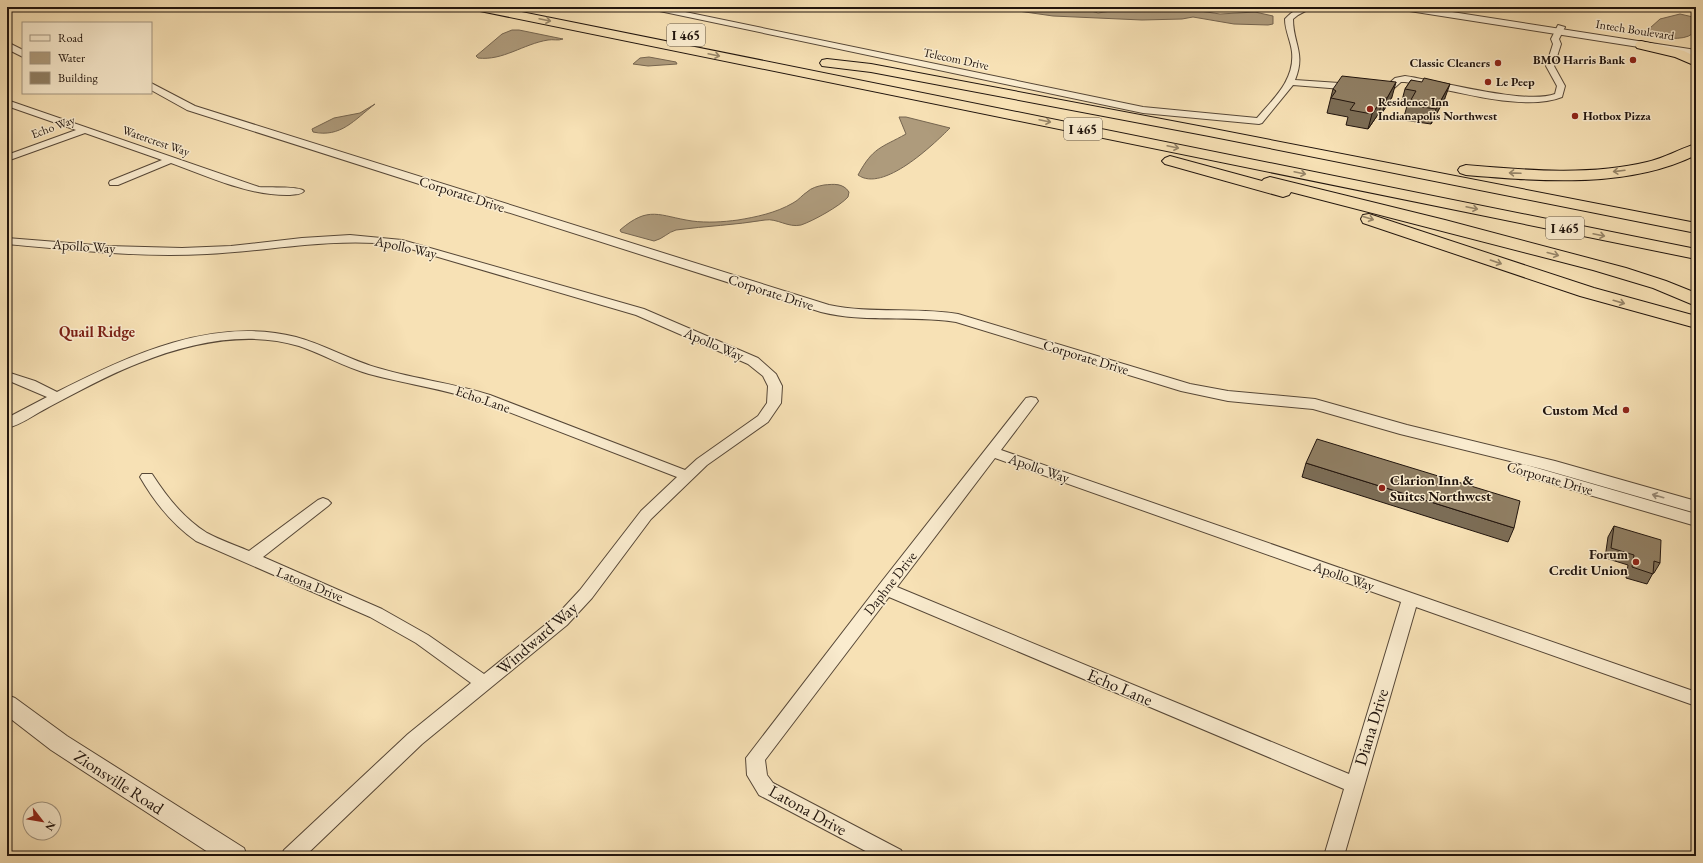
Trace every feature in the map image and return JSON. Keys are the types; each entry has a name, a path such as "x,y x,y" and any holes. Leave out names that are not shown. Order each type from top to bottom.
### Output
{"highway":[{"name":"I 465","path":"480,7 812,73 1696,254"},
{"path":"1641,45 1679,54 1696,62"},
{"path":"732,58 782,72 1170,161 1359,202 1580,261 1660,285 1696,300"},
{"name":"I 465","path":"1209,132 871,68 820,62 1696,239"},
{"path":"1209,132 1415,165 1488,172 1572,174 1642,168 1674,161 1696,149"},
{"path":"1209,132 1696,228"},
{"path":"1642,168 1676,154 1690,145 1696,138"},
{"path":"1170,161 1370,219 1594,295 1694,321"},
{"path":"1580,261 1696,285"}],"street":[{"name":"Telecom Drive","path":"650,7 1143,110 1259,121 1291,82"},
{"path":"1309,7 1295,13 1289,19 1297,58 1297,68 1291,82 1379,90 1389,88 1398,80 1405,79 1524,100 1549,100 1557,97 1561,86 1550,66 1557,44 1555,39 1559,29"},
{"path":"1372,7 1383,7"},
{"name":"Intech Boulevard","path":"1403,7 1696,49"},
{"name":"Intech Boulevard","path":"1435,7 1641,45 1696,53"},
{"path":"7,46 22,54"},
{"name":"Corporate Drive","path":"152,87 191,108 826,309 866,316 930,314 954,317 1199,391 1228,396 1295,400 1315,404 1406,430 1419,431 1457,442 1504,452 1696,507"},
{"name":"Watercrest Way","path":"7,102 258,190 299,192"},
{"name":"Echo Way","path":"7,158 84,130"},
{"path":"114,183 171,160"},
{"name":"Apollo Way","path":"7,241 179,252 223,250 342,239 372,239 398,242 640,312 753,361 769,374 775,386"},
{"name":"Echo Lane","path":"7,424 122,364 155,351 178,344 230,336 274,337 303,344 372,371 453,388 485,398 688,476"},
{"path":"7,376 30,384 58,397"},
{"name":"Windward Way","path":"291,856 415,739 561,621 586,594 637,525 713,454 763,419 774,403 775,386"},
{"name":"Daphne Drive","path":"755,767 758,753 993,452 1031,401"},
{"name":"Corporate Drive","path":"1406,430 1419,439 1696,520"},
{"name":"Apollo Way","path":"993,452 1696,699"},
{"name":"Latona Drive","path":"147,477 163,504 183,524 211,542 376,613 422,639 484,683"},
{"path":"250,559 323,503"},
{"name":"Echo Lane","path":"885,589 1354,785"},
{"name":"Diana Drive","path":"1334,856 1410,599"},
{"name":"Zionsville Road","path":"7,704 58,743 235,856"},
{"name":"Latona Drive","path":"755,767 760,783 772,792 894,856"}],"water":[{"path":"990,7 1078,7 1098,13 1137,7 1173,7 1220,14 1255,12 1273,16 1273,24 1234,24 1193,17 1182,19 1142,20 1053,16"},
{"path":"1680,14 1693,17 1695,19 1692,34 1683,38 1665,38 1650,32 1650,28 1660,19"},
{"path":"512,30 519,30 563,39 539,42 496,57 478,58 476,56 502,34"},
{"path":"649,57 676,62 677,64 648,66 633,64 640,58"},
{"path":"375,104 354,121 339,130 323,133 313,132 312,129 334,118 360,113"},
{"path":"899,117 906,117 950,128 920,155 894,173 881,178 868,179 858,175 873,153 906,134"},
{"path":"835,184 844,187 849,192 848,197 826,213 801,225 796,226 774,220 765,220 676,230 654,241 621,232 620,230 639,217 654,214 692,221 709,222 738,220 759,216 786,206 797,200 810,189"}],"building":[{"path":"1342,76 1396,82 1387,98 1383,98 1372,114 1350,110 1355,103 1331,98 1336,91 1333,89"},
{"path":"1424,78 1450,84 1436,109 1408,105 1416,91 1405,89 1411,80 1422,82"},
{"path":"1317,439 1520,501 1514,528 1306,463"},
{"path":"1614,526 1661,540 1660,563 1654,561 1653,574 1632,567 1634,555 1611,548"}],"place":[{"name":"BMO Harris Bank","path":"1633,60"},
{"name":"Classic Cleaners","path":"1498,63"},
{"name":"Le Peep","path":"1488,82"},
{"name":"Residence Inn Indianapolis Northwest","path":"1370,109"},
{"name":"Hotbox Pizza","path":"1575,116"},
{"name":"Custom Med","path":"1626,410"},
{"name":"Clarion Inn & Suites Northwest","path":"1382,488"},
{"name":"Forum Credit Union","path":"1636,562"}],"district":[{"name":"Quail Ridge","path":"97,331"}]}
